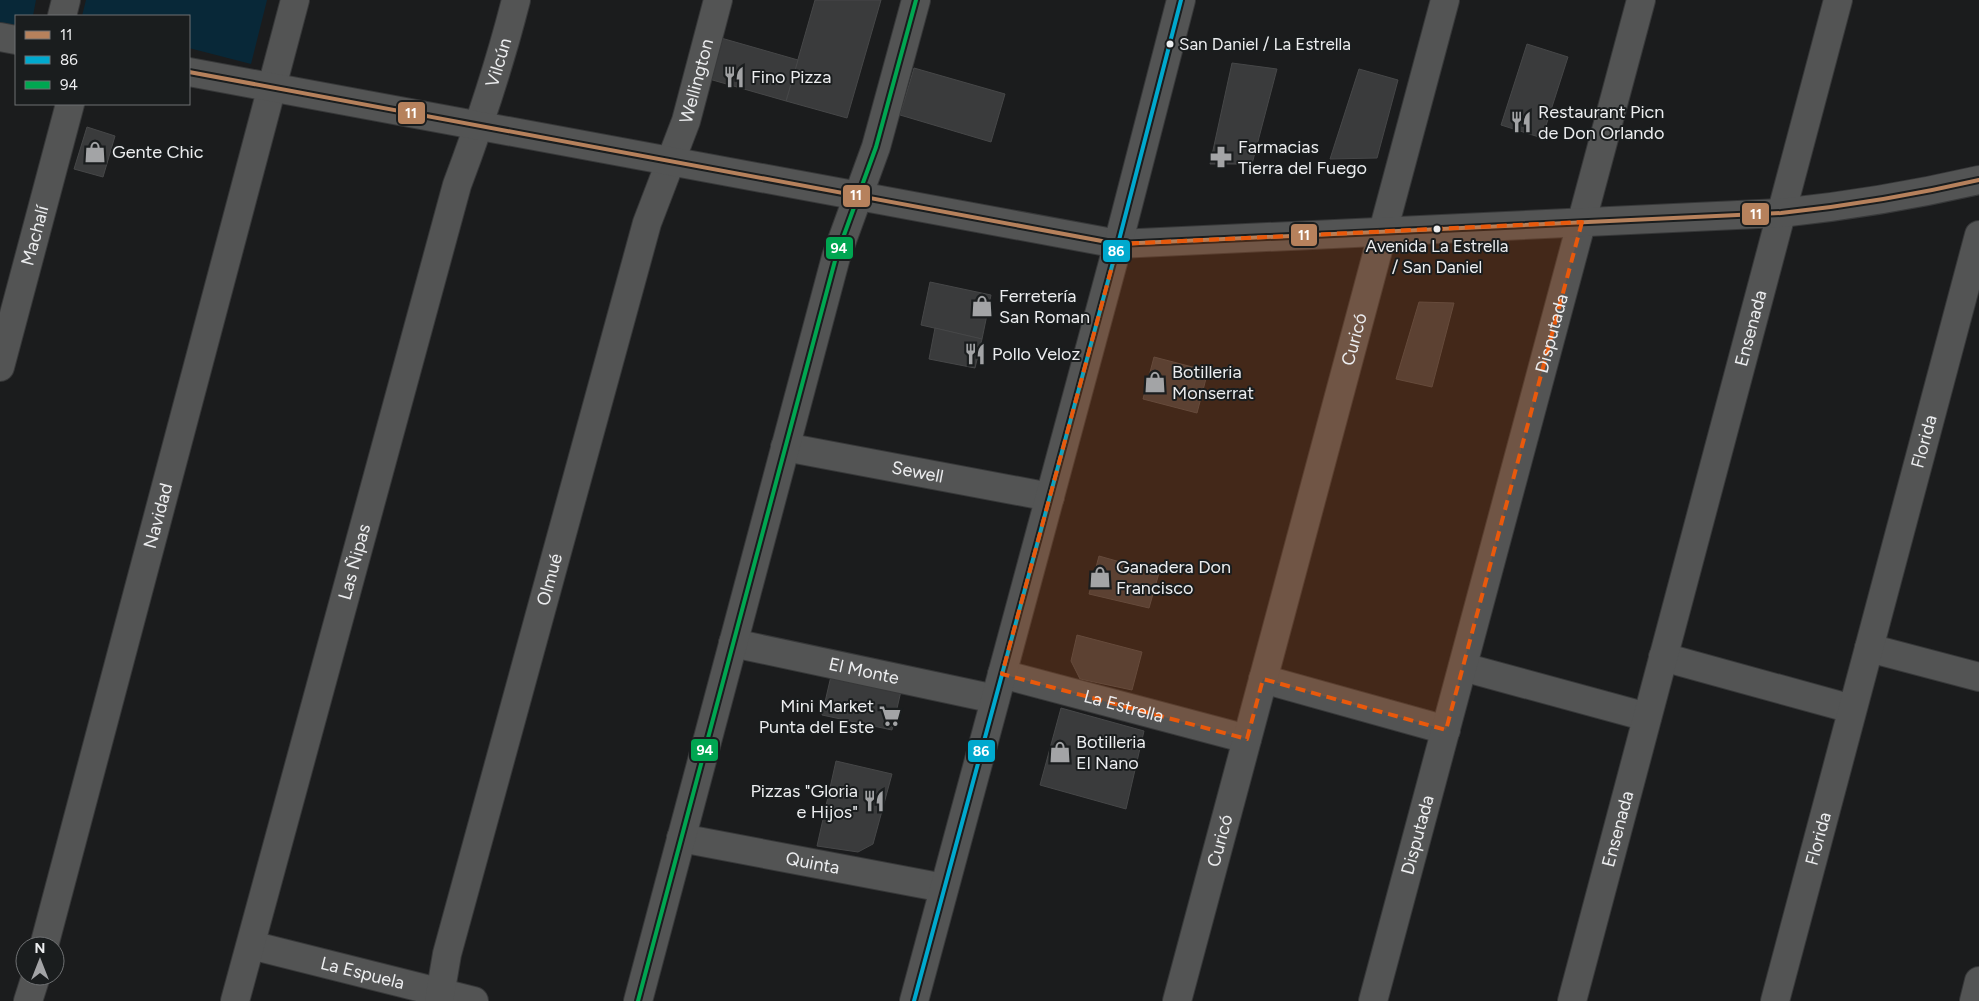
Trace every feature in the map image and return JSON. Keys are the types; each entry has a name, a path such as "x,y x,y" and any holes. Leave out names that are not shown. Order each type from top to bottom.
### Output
{"street":[{"path":"62,15 66,0"},
{"name":"Navidad","path":"47,936 295,0"},
{"name":"Vilcún","path":"480,126 501,58 516,0"},
{"name":"Wellington","path":"671,161 686,121 718,0"},
{"path":"638,1001 836,257 876,147 916,0"},
{"path":"914,1001 1118,244 1181,0"},
{"name":"Curicó","path":"1177,1001 1445,0"},
{"name":"Disputada","path":"1373,1001 1641,0"},
{"name":"Ensenada","path":"1572,1001 1838,0"},
{"path":"0,37 15,40"},
{"path":"190,72 1118,244 1782,212 1838,207 1894,198 1979,180"},
{"name":"Machalí","path":"0,367 70,105"},
{"name":"Las Ñipas","path":"235,1001 457,186 480,126"},
{"name":"Olmué","path":"440,997 447,954 642,242 671,161"},
{"name":"Florida","path":"1775,1001 1979,235"},
{"name":"Sewell","path":"785,447 1050,497"},
{"name":"El Monte","path":"733,643 999,686"},
{"path":"1869,648 1979,677"},
{"path":"1663,657 1852,709"},
{"path":"1462,667 1647,717"},
{"path":"1263,679 1446,730"},
{"name":"La Estrella","path":"999,686 1247,740"},
{"name":"Quinta","path":"682,838 944,888"},
{"name":"La Espuela","path":"250,945 440,997 474,1001"},
{"path":"1974,1001 1979,981"},
{"path":"28,1001 33,986"}],"highlighted area":[{"path":"1582,222 1446,730 1263,679 1247,739 1002,674 1118,244"}],"shaded area":[{"path":"0,0 36,0 33,15 15,15 15,27 0,23"},
{"path":"86,0 267,0 251,64 190,48 190,15 82,15"}],"building":[{"path":"815,0 881,0 847,118 786,101"},
{"path":"721,38 798,60 786,101 709,79"},
{"path":"1527,44 1568,57 1542,138 1501,125"},
{"path":"1232,63 1277,69 1252,164 1210,164"},
{"path":"914,68 1005,94 991,142 900,115"},
{"path":"1359,69 1398,80 1377,158 1330,159"},
{"name":"Gente Chic","path":"87,127 115,136 103,177 74,169"},
{"path":"930,282 991,295 982,339 921,325"},
{"path":"1419,302 1454,303 1432,387 1396,379"},
{"path":"935,328 982,339 975,368 929,359"},
{"path":"1154,357 1208,371 1197,413 1143,399"},
{"path":"1099,556 1159,573 1149,608 1089,594"},
{"path":"1077,635 1142,652 1132,690 1080,679 1071,661"},
{"path":"831,676 901,691 892,730 822,715"},
{"path":"1061,708 1144,731 1126,809 1040,785"},
{"path":"836,761 892,774 873,844 858,852 817,846"}],"transit line":[{"name":"94","path":"638,1001 836,257 876,147 916,0"},
{"name":"86","path":"914,1001 1118,244 1181,0"},
{"name":"11","path":"190,72 1118,244 1781,213 1881,200 1979,180"}],"place":[{"name":"San Daniel / La Estrella","path":"1170,44"},
{"name":"Fino Pizza","path":"734,77"},
{"name":"Restaurant Picn de Don Orlando","path":"1521,122"},
{"name":"Gente Chic","path":"95,152"},
{"name":"Farmacias Tierra del Fuego","path":"1221,157"},
{"name":"Avenida La Estrella / San Daniel","path":"1437,229"},
{"name":"Ferretería San Roman","path":"982,306"},
{"name":"Pollo Veloz","path":"975,354"},
{"name":"Botilleria Monserrat","path":"1155,382"},
{"name":"Ganadera Don Francisco","path":"1100,577"},
{"name":"Mini Market Punta del Este","path":"890,716"},
{"name":"Botilleria El Nano","path":"1060,752"},
{"name":"Pizzas \"Gloria e Hijos\"","path":"874,801"}]}
